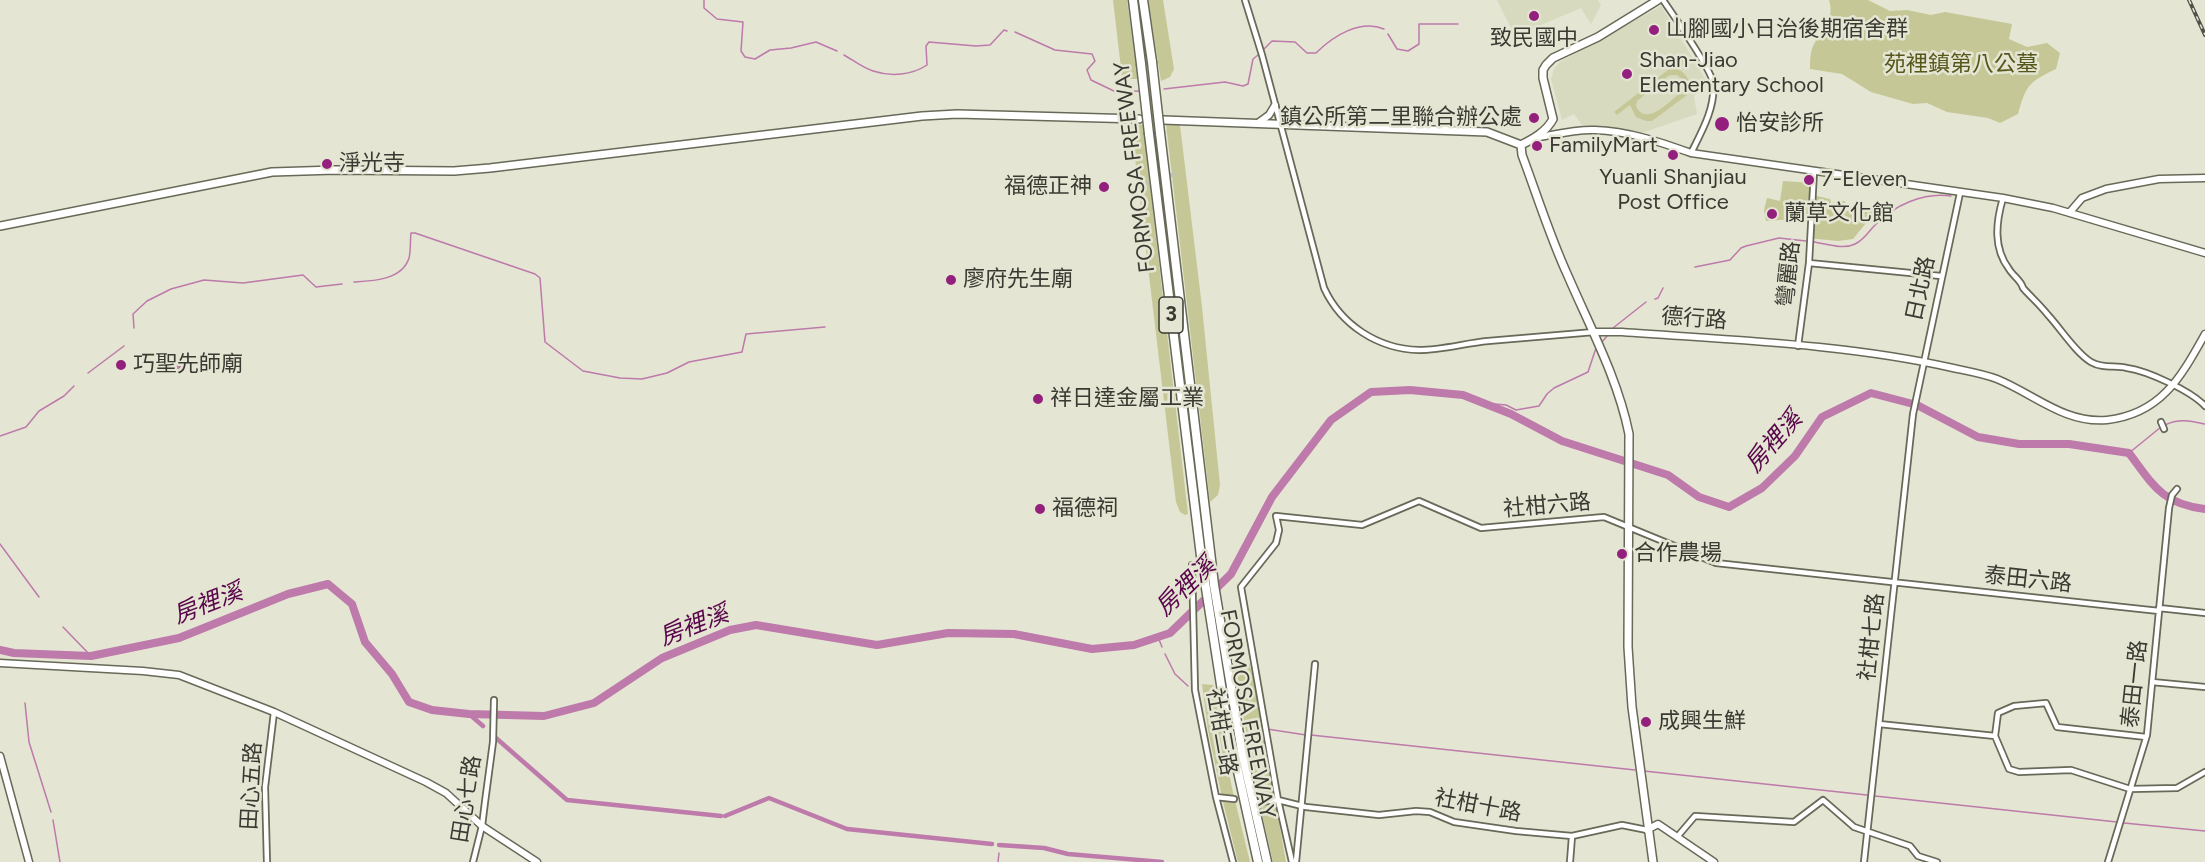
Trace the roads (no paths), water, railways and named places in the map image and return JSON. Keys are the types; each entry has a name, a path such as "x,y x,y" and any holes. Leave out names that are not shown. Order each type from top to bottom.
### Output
{"highway":[{"name":"FORMOSA FREEWAY","path":"1133,0 1193,495 1218,668 1234,755 1258,862"},
{"name":"FORMOSA FREEWAY","path":"1143,0 1214,585 1242,752 1267,862"}],"main road":[{"path":"1521,145 1549,126 1553,119 1543,78 1546,64 1553,58 1598,37 1658,0"},
{"path":"0,226 272,172 454,171 490,168 957,114 1139,119"},
{"path":"1163,120 1486,132 1521,145"},
{"path":"1521,145 1522,155 1567,274 1594,332 1622,406 1629,434 1628,647 1632,707 1653,862"}],"street":[{"name":"德行路","path":"1245,0 1324,288 1336,308 1367,336 1393,348 1421,350 1486,341 1594,332 1622,332 1797,346 1923,362 1997,379 2072,417 2104,420 2123,417 2160,398 2182,375 2205,334"},
{"path":"1664,0 1713,81 1713,98 1708,116 1691,153"},
{"path":"1258,123 1269,115 1275,105"},
{"path":"1533,138 1594,130 1658,141 1691,153 2003,198 2070,212 2205,253"},
{"name":"彎麗路","path":"1797,346 1809,262 1814,171"},
{"path":"2070,212 2082,198 2106,189 2159,179 2205,178"},
{"name":"日北路","path":"1918,393 1960,193"},
{"path":"2003,198 1998,215 1998,249 2007,267 2023,288 2042,307 2066,338 2097,365 2131,368 2191,393 2205,406"},
{"path":"1809,262 1941,276"},
{"name":"社柑七路","path":"1864,862 1912,416 1918,393"},
{"path":"2160,422 2164,429"},
{"name":"泰田一路","path":"2108,862 2146,737 2169,504 2177,489"},
{"name":"社柑六路","path":"1278,800 1241,588 1276,543 1280,530 1276,516 1362,525 1419,501 1481,528 1604,517 1716,563 1894,582"},
{"name":"社柑三路","path":"1192,565 1196,705 1233,862"},
{"name":"泰田六路","path":"1894,582 2205,613"},
{"path":"0,663 179,675 274,712 426,782 446,794 482,826 537,862"},
{"path":"1294,862 1315,664"},
{"path":"2152,682 2205,687"},
{"name":"田心七路","path":"473,862 482,826 493,742 494,701"},
{"path":"2146,737 2057,727 2046,703 2014,706 1998,713 1995,736 2009,769 2019,772 2071,770 2130,789 2177,788 2205,772"},
{"name":"田心五路","path":"267,862 265,787 274,712"},
{"path":"1879,724 1995,736"},
{"path":"0,756 29,862"},
{"path":"1216,797 1234,799"},
{"path":"1259,802 1278,800 1294,862"},
{"name":"社柑十路","path":"1278,800 1300,806 1379,815 1423,811 1454,822 1572,836 1622,825 1647,830"},
{"path":"1677,837 1695,816 1794,822 1823,800 1854,827 1910,846 1918,856 1937,862"},
{"path":"1647,830 1658,824 1714,862"},
{"path":"1570,862 1572,836"}],"waterway":[{"path":"704,0 704,8 717,19 743,22 741,51 745,57 755,59 770,50 816,42 837,51"},
{"path":"1388,34 1397,49 1408,51 1419,44 1419,24 1458,24"},
{"path":"1264,49 1272,41 1295,42 1307,53 1316,53 1347,31 1366,26 1384,29"},
{"path":"844,55 873,71 901,74 927,65 926,46 929,42 990,45 1004,30 1007,31"},
{"path":"1015,32 1055,50 1092,54 1095,61 1087,70 1091,80 1116,92 1140,91"},
{"path":"1164,89 1225,82 1243,86 1248,84 1253,59 1258,55"},
{"path":"1814,242 1850,246 1861,240 1891,211 1900,206 1930,196 1951,196"},
{"path":"354,282 386,278 400,271 409,258 411,233 535,274 540,278 545,342 583,371 620,378 642,379 667,373 689,362 742,352 746,334 825,327"},
{"path":"1695,267 1730,260 1741,248 1779,238 1806,241"},
{"path":"134,328 133,314 147,301 171,289 204,280 243,283 303,275 316,287 342,284"},
{"path":"1655,299 1658,298 1663,288"},
{"path":"1613,328 1646,302"},
{"path":"1602,342 1607,336"},
{"path":"88,373 124,346"},
{"path":"1483,403 1506,405 1516,410 1539,406 1554,388 1588,372 1596,348"},
{"path":"0,436 26,427 39,411 64,396 74,386"},
{"name":"房裡溪","path":"0,650 14,653 91,656 179,638 288,594 328,584 352,604 365,642 392,674 409,702 432,710 469,714 544,716 594,703 662,658 730,630 756,625 877,645 948,633 1014,634 1092,649 1134,645 1170,633 1231,574 1272,497 1331,420 1371,392 1410,390 1463,395 1511,414 1562,441 1668,475 1699,497 1729,507 1762,488 1795,456 1822,417 1871,393 1917,405 1978,437 2019,444 2069,444 2129,453 2152,483 2168,498 2178,503 2205,509"},
{"path":"2165,425 2180,421 2205,424"},
{"path":"2129,453 2161,427"},
{"path":"0,544 39,597"},
{"path":"63,627 91,656"},
{"path":"1158,637 1162,647"},
{"path":"1165,654 1175,674 1188,686"},
{"path":"25,703 29,742 51,812"},
{"path":"469,714 483,726"},
{"path":"1267,729 1306,735"},
{"path":"1311,735 1635,770"},
{"path":"496,738 567,800 721,816"},
{"path":"1644,771 1867,795"},
{"path":"1875,796 2117,822"},
{"path":"725,816 769,798 847,829 992,844"},
{"path":"53,820 60,862"},
{"path":"2124,823 2205,831"},
{"path":"476,858 483,833"},
{"path":"999,845 1162,862"},
{"path":"998,862 999,853"}],"tunnel":[{"path":"1146,184 1175,174"}],"railway":[{"path":"2189,0 2205,35"}],"place":[{"name":"致民國中","path":"1534,16"},
{"name":"山腳國小日治後期宿舍群","path":"1654,30"},
{"name":"Shan-Jiao Elementary School","path":"1627,74"},
{"name":"鎮公所第二里聯合辦公處","path":"1534,118"},
{"name":"怡安診所","path":"1722,124"},
{"name":"FamilyMart","path":"1537,146"},
{"name":"Yuanli Shanjiau Post Office","path":"1673,155"},
{"name":"淨光寺","path":"327,164"},
{"name":"7-Eleven","path":"1809,180"},
{"name":"福德正神","path":"1104,187"},
{"name":"蘭草文化館","path":"1772,214"},
{"name":"廖府先生廟","path":"951,280"},
{"name":"巧聖先師廟","path":"121,365"},
{"name":"祥日達金屬工業","path":"1038,399"},
{"name":"福德祠","path":"1040,509"},
{"name":"合作農場","path":"1622,554"},
{"name":"成興生鮮","path":"1646,722"}],"park label":[{"name":"苑裡鎮第八公墓","path":"1961,65"}]}
